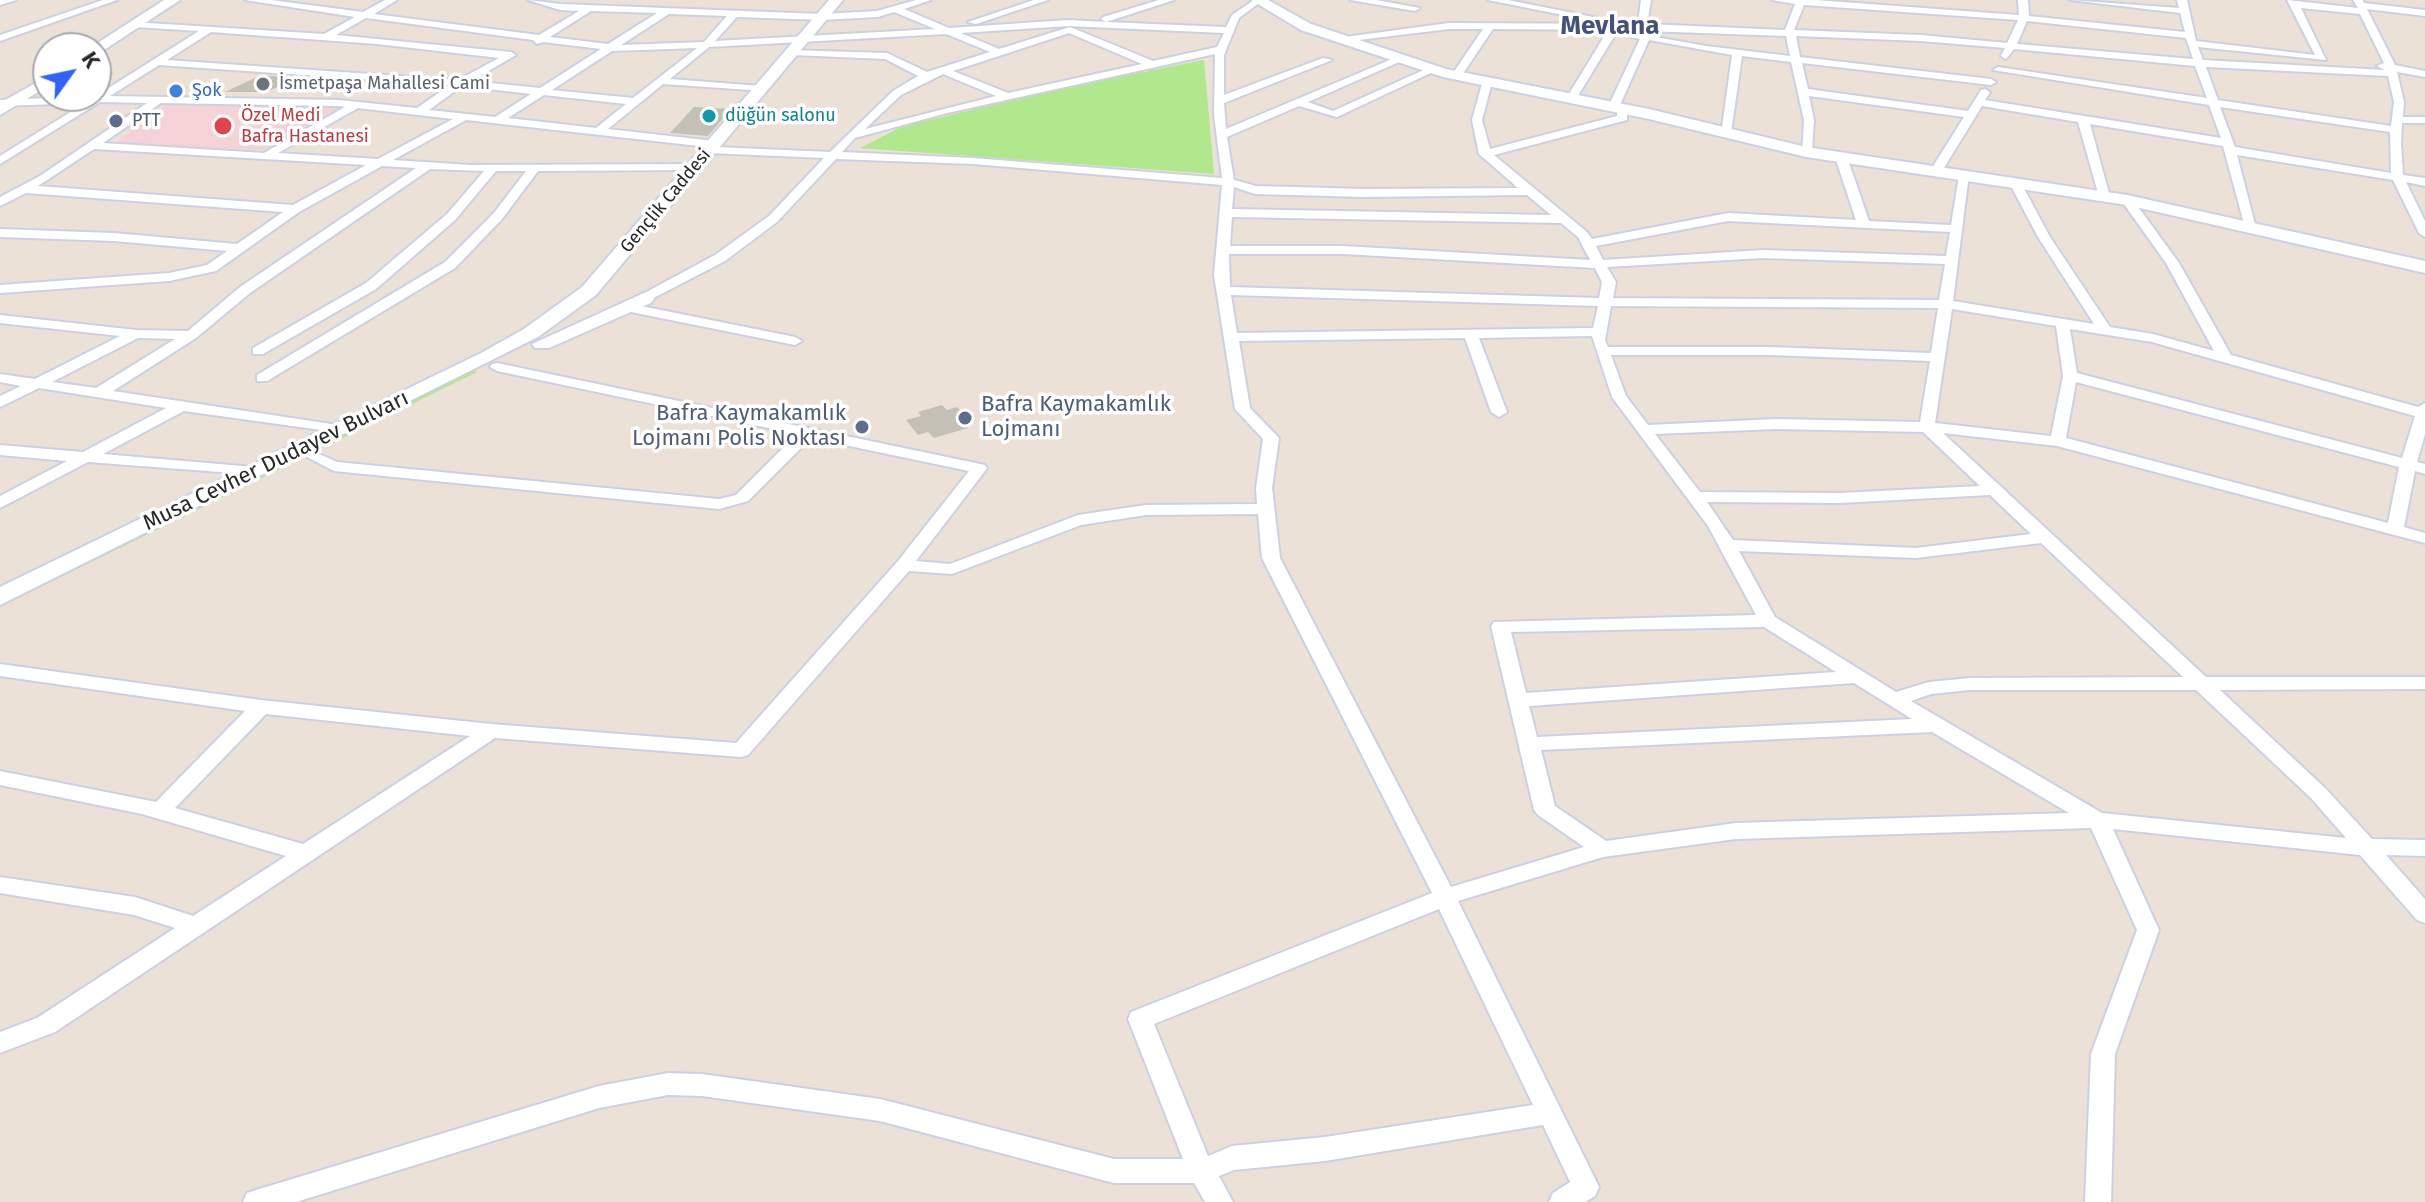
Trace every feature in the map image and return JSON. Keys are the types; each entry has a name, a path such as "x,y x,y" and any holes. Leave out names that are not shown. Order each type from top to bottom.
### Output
{"main road":[{"path":"106,32 157,0"},
{"path":"112,39 173,0"},
{"name":"Gençlik Caddesi","path":"589,291 836,0"},
{"path":"1259,0 1306,27 1456,76 1617,108 1806,152 2127,200 2425,267"},
{"path":"4,99 32,80"},
{"path":"4,99 32,87"},
{"path":"589,291 601,301 635,303"},
{"name":"Musa Cevher Dudayev Bulvarı","path":"542,344 577,316 589,291"},
{"name":"Musa Cevher Dudayev Bulvarı","path":"0,597 488,357 589,291"},
{"name":"Musa Cevher Dudayev Bulvarı","path":"549,320 635,303"},
{"name":"Musa Cevher Dudayev Bulvarı","path":"0,614 542,344 635,303"}],"street":[{"path":"0,2 11,0"},
{"path":"0,38 112,0"},
{"path":"250,0 613,48 797,47 887,56 926,76"},
{"path":"248,31 303,0"},
{"path":"326,37 392,0"},
{"path":"533,0 560,7 822,17 878,14 926,0"},
{"path":"420,111 460,83 602,0"},
{"path":"649,10 662,0"},
{"path":"635,303 720,258 773,219 850,137 897,93 926,76 1169,0"},
{"path":"1259,0 1235,17 1229,30 1222,49 1219,101 1228,182 1223,250 1224,291 1243,409 1271,438 1264,488 1271,558 1445,897 1586,1187 1562,1202"},
{"path":"1355,0 1415,8"},
{"path":"1493,0 1591,17 1615,26 1737,53 1798,59 1860,72 1991,82"},
{"path":"1485,154 1623,118 1617,108 1644,32 1646,0"},
{"path":"1777,0 2024,18 2425,74"},
{"path":"1936,171 2011,48 2024,18 2023,0"},
{"path":"2075,0 2183,6 2191,40 2229,147 2250,228"},
{"path":"1800,1 1791,32 1809,120 1806,152"},
{"path":"947,31 1026,2 1044,4"},
{"path":"2293,2 2425,13"},
{"path":"2293,2 2322,58"},
{"path":"1410,31 1427,6"},
{"path":"2361,6 2391,70 2399,102 2397,177 2423,226"},
{"path":"895,9 997,52"},
{"path":"498,120 667,11"},
{"path":"597,132 705,46 734,14"},
{"path":"1059,14 1091,24"},
{"path":"135,24 326,37 510,56"},
{"path":"797,47 947,31 1091,24 1229,30"},
{"path":"1345,40 1410,31 1490,26 1615,26"},
{"path":"1456,76 1490,26"},
{"path":"1571,99 1615,26"},
{"path":"112,90 209,29"},
{"path":"1069,30 1151,64"},
{"path":"1644,32 1791,32 1921,38 2199,62 2391,70"},
{"path":"850,137 1006,96 1222,49"},
{"path":"1725,133 1737,53"},
{"path":"1222,135 1401,59"},
{"path":"1219,101 1327,60"},
{"path":"158,62 460,83 637,102"},
{"path":"943,70 1006,96"},
{"path":"1297,102 1333,115 1432,70"},
{"path":"1998,70 2397,125 2425,120"},
{"path":"661,81 761,89"},
{"path":"1487,82 1477,120 1485,154 1583,235 1609,282 1600,332 1603,351 1619,397 1695,497 1727,545 1768,621 1933,725 2098,820 2148,930 2103,1054 2098,1202"},
{"path":"1804,92 1971,115"},
{"path":"4,99 32,99"},
{"path":"112,99 356,105 712,147 1228,182 1255,190 1365,193 1527,191"},
{"path":"0,202 25,189 160,100"},
{"path":"1979,102 2425,182"},
{"path":"269,154 356,105"},
{"path":"0,161 77,112"},
{"path":"1,289 169,277 211,268 295,209 466,116"},
{"path":"2083,119 2104,197"},
{"path":"92,146 492,169 695,167"},
{"path":"1841,157 1864,224"},
{"path":"101,392 191,335 245,290 427,166"},
{"path":"258,351 371,286 451,217 492,169"},
{"path":"262,378 450,265 498,216 534,169"},
{"path":"1927,427 1943,304 1965,176"},
{"path":"2016,184 2044,237 2105,330"},
{"path":"25,189 295,209"},
{"path":"2127,200 2172,263 2226,359"},
{"path":"1226,213 1562,219"},
{"path":"1588,244 1728,217 1955,229"},
{"path":"0,233 114,237 240,248"},
{"path":"1223,250 1343,250 1599,264 1763,254 1950,260"},
{"path":"1224,291 1605,302 1943,304 2153,338 2424,412 2408,464 2395,529"},
{"path":"635,303 795,341"},
{"path":"0,319 136,334 191,335"},
{"path":"2058,441 2070,376 2062,322"},
{"path":"1230,337 1600,332"},
{"path":"1470,333 1499,412"},
{"path":"0,402 136,334"},
{"path":"1603,351 1770,351 1935,357"},
{"path":"0,670 261,707 491,731 741,750 904,565 979,468 497,367"},
{"path":"2070,376 2425,469"},
{"path":"0,378 338,430"},
{"path":"0,503 183,405"},
{"path":"1645,430 1776,424 1927,427 2058,441 2425,538"},
{"path":"1927,427 2318,793 2425,914"},
{"path":"315,457 334,466 719,504 742,498 808,432"},
{"path":"0,450 254,472"},
{"path":"1695,497 1840,498 1994,490"},
{"path":"904,565 952,569 1078,520 1146,510 1266,509"},
{"path":"1727,545 1916,553 2043,538"},
{"path":"1603,849 1545,810 1500,626 1768,621"},
{"path":"1517,700 1855,677"},
{"path":"1892,700 1929,688 1970,684 2425,683"},
{"path":"160,811 261,707"},
{"path":"1528,744 1933,725"},
{"path":"0,1043 46,1025 491,731"},
{"path":"0,778 160,811 305,853"},
{"path":"1220,1202 1201,1171 1140,1019 1445,897 1603,849 1736,831 2098,820 2363,847 2425,848"},
{"path":"0,885 135,906 195,926"},
{"path":"256,1202 599,1097 668,1084 702,1085 880,1110 1114,1171 1201,1171 1232,1158 1325,1149 1550,1113"}],"shaded area":[{"name":"Özel Medi Bafra Hastanesi","path":"166,105 341,108 266,150 114,144"}],"green space":[{"path":"1204,60 1214,174 860,148 903,126 1086,83"},
{"path":"474,370 477,372 0,607 0,604"}],"building":[{"name":"İsmetpaşa Mahallesi Cami","path":"259,76 297,78 267,92 225,92"},
{"name":"düğün salonu","path":"694,107 731,109 708,136 670,133"},
{"name":"Bafra Kaymakamlık Lojmanı","path":"942,405 947,410 957,407 970,421 964,423 968,428 934,438 928,432 918,435 906,420 921,416 918,412"}],"place":[{"name":"İsmetpaşa Mahallesi Cami","path":"263,84"},
{"name":"Şok","path":"176,91"},
{"name":"düğün salonu","path":"709,116"},
{"name":"PTT","path":"116,121"},
{"name":"Özel Medi Bafra Hastanesi","path":"223,126"},
{"name":"Bafra Kaymakamlık Lojmanı","path":"965,418"},
{"name":"Bafra Kaymakamlık Lojmanı Polis Noktası","path":"862,427"}],"district":[{"name":"Mevlana","path":"1610,27"}]}
